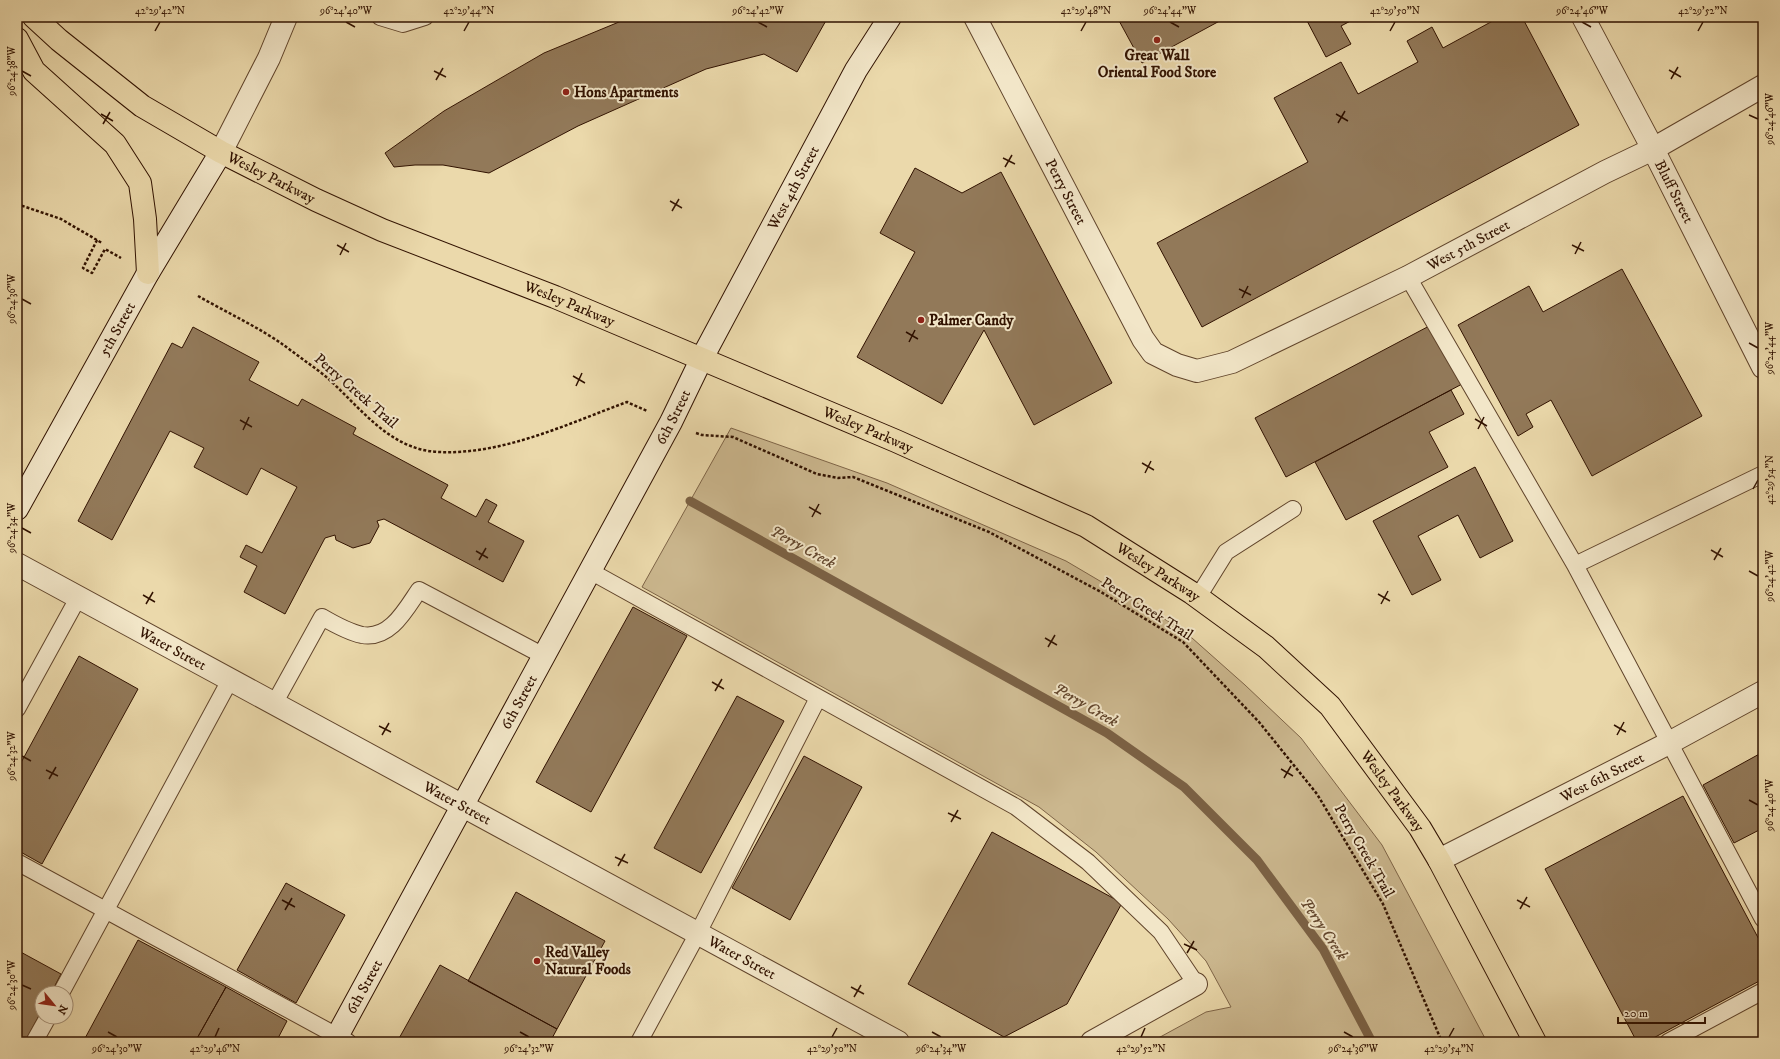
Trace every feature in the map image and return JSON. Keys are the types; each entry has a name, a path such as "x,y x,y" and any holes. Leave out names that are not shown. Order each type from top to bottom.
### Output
{"main road":[{"name":"Wesley Parkway","path":"34,17 59,40 142,106 221,152 316,200 382,230 555,297 701,360 896,441 1086,526 1198,596 1266,647 1330,706 1420,828 1439,860 1535,1042"},
{"path":"17,39 34,71 115,144 140,183 148,273"}],"street":[{"name":"5th Street","path":"17,509 148,273 221,152 269,58 286,17"},
{"name":"West 4th Street","path":"701,360 856,70 890,17"},
{"name":"Perry Street","path":"975,17 1143,339 1153,353 1165,358"},
{"name":"Bluff Street","path":"1583,17 1653,149 1763,367"},
{"name":"West 5th Street","path":"1165,358 1177,365 1197,371 1232,362 1408,277 1605,172 1653,149 1763,86"},
{"name":"6th Street","path":"340,1040 463,806 671,422 701,360"},
{"name":"Water Street","path":"17,564 898,1042"},
{"name":"West 6th Street","path":"1439,860 1669,743 1763,692"},
{"path":"1092,1042 1196,984"}],"lane":[{"path":"380,17 403,24 425,17"},
{"path":"1408,277 1576,565 1763,919"},
{"path":"1576,565 1763,474"},
{"path":"1198,596 1226,552 1293,509"},
{"path":"590,571 1022,811 1088,862 1161,932 1196,984"},
{"path":"274,704 322,617 362,635 378,634 395,624 419,590 544,656"},
{"path":"17,709 78,598"},
{"path":"65,985 230,680"},
{"path":"639,1042 698,933 818,698"},
{"path":"17,862 340,1040"},
{"path":"1668,1042 1763,991"},
{"path":"34,1042 44,1025"}],"path":[{"path":"17,204 61,218 102,243"},
{"path":"98,240 83,268 92,273 105,249"},
{"name":"Perry Creek Trail","path":"198,296 283,345 324,375 376,426 405,445 437,452 472,452 524,439 627,402"},
{"name":"Perry Creek Trail","path":"702,436 733,437 817,474 838,478 853,477 989,532 1101,592 1184,642 1259,722 1317,794 1383,904 1442,1042"}],"shaded area":[{"path":"731,428 887,483 1066,561 1183,630 1245,685 1301,738 1382,845 1487,1042 1151,1042 1206,1012 1231,1007 1206,961 1168,919 1096,852 1039,807 642,587"}],"building":[{"name":"Hons Apartments","path":"631,17 828,17 797,72 764,54 706,69 578,126 489,173 443,165 394,167 385,153 444,111 544,53"},
{"name":"Great Wall Oriental Food Store","path":"1117,17 1227,17 1142,63"},
{"path":"1305,17 1358,17 1341,26 1351,44 1326,57"},
{"path":"1500,17 1522,17 1579,125 1202,327 1157,243 1308,162 1274,98 1341,62 1358,94 1418,62 1407,41 1432,27 1443,48"},
{"path":"915,168 962,193 1001,172 1112,383 1034,425 984,330 942,404 857,357 915,252 880,233"},
{"path":"1622,269 1702,416 1592,476 1551,400 1526,414 1533,427 1518,436 1458,325 1529,286 1543,312"},
{"path":"1433,324 1464,383 1286,477 1255,418"},
{"path":"193,327 259,362 249,380 298,406 302,399 356,428 353,434 448,485 441,498 476,517 486,499 497,505 488,522 524,541 503,582 384,519 377,521 379,526 370,543 353,548 336,540 335,535 325,538 285,614 244,592 257,566 240,557 246,545 262,553 297,487 261,468 247,495 194,467 204,448 170,431 112,540 78,521 172,343 182,348"},
{"path":"1451,390 1464,414 1429,432 1448,467 1346,520 1315,462"},
{"path":"1475,467 1513,541 1480,558 1458,515 1418,536 1441,580 1412,595 1373,521"},
{"path":"633,607 687,636 591,812 536,782"},
{"path":"79,656 138,689 42,864 17,850 17,770"},
{"path":"737,696 784,721 701,873 654,848"},
{"path":"1763,752 1763,828 1734,843 1703,785"},
{"path":"804,756 862,787 790,920 732,888"},
{"path":"1683,796 1763,947 1763,979 1646,1042 1637,1042 1545,869"},
{"path":"992,832 1122,903 1067,1004 1004,1037 908,984"},
{"path":"286,883 345,915 296,1003 237,970"},
{"name":"Red Valley Natural Foods","path":"516,892 605,941 557,1029 468,981"},
{"path":"138,940 226,987 195,1042 83,1042"},
{"path":"17,950 61,974 55,985 34,985 34,1025 25,1042 17,1042"},
{"path":"440,965 557,1029 550,1042 397,1042"},
{"path":"226,987 287,1021 276,1042 195,1042"}],"waterway":[{"name":"Perry Creek","path":"690,501 1107,733 1184,787 1257,860 1323,949 1372,1042"}],"place":[{"name":"Great Wall Oriental Food Store","path":"1157,40"},
{"name":"Hons Apartments","path":"566,92"},
{"name":"Palmer Candy","path":"921,320"},
{"name":"Red Valley Natural Foods","path":"537,961"}]}
